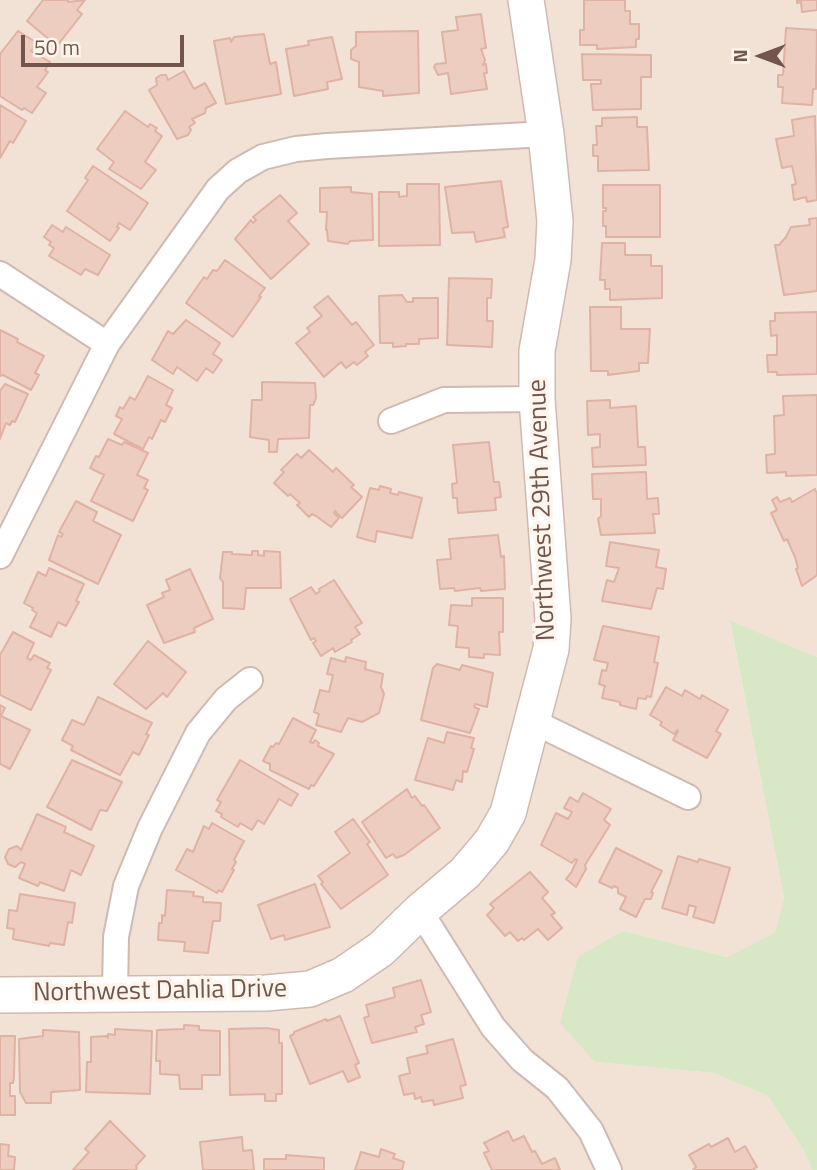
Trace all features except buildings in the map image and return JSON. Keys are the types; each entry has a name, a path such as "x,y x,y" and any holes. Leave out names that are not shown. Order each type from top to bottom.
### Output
{"street":[{"name":"Northwest 29th Avenue","path":"420,911 465,873 492,841 508,813 551,649 554,619 537,399 537,351 554,260 555,221 526,0"},
{"path":"0,556 107,344 218,190 238,171 263,157 296,149 545,134"},
{"path":"0,274 107,344"},
{"path":"391,421 444,400 537,399"},
{"path":"115,993 116,937 126,886 150,828 198,733 226,699 250,680"},
{"path":"532,722 688,797"},
{"path":"420,911 493,1027 522,1060 557,1088 591,1131 609,1170"},
{"name":"Northwest Dahlia Drive","path":"0,995 266,993 310,989 343,975 381,949 420,911"}],"shaded area":[{"path":"0,0 817,0 817,657 730,622 784,898 775,934 727,957 623,931 595,1062 714,1073 768,1096 803,1149 812,1170 0,1170"}],"green space":[{"path":"730,621 817,657 817,1170 812,1170 803,1149 768,1096 714,1073 595,1062 560,1023 578,957 623,931 727,957 775,933 784,898"}]}
